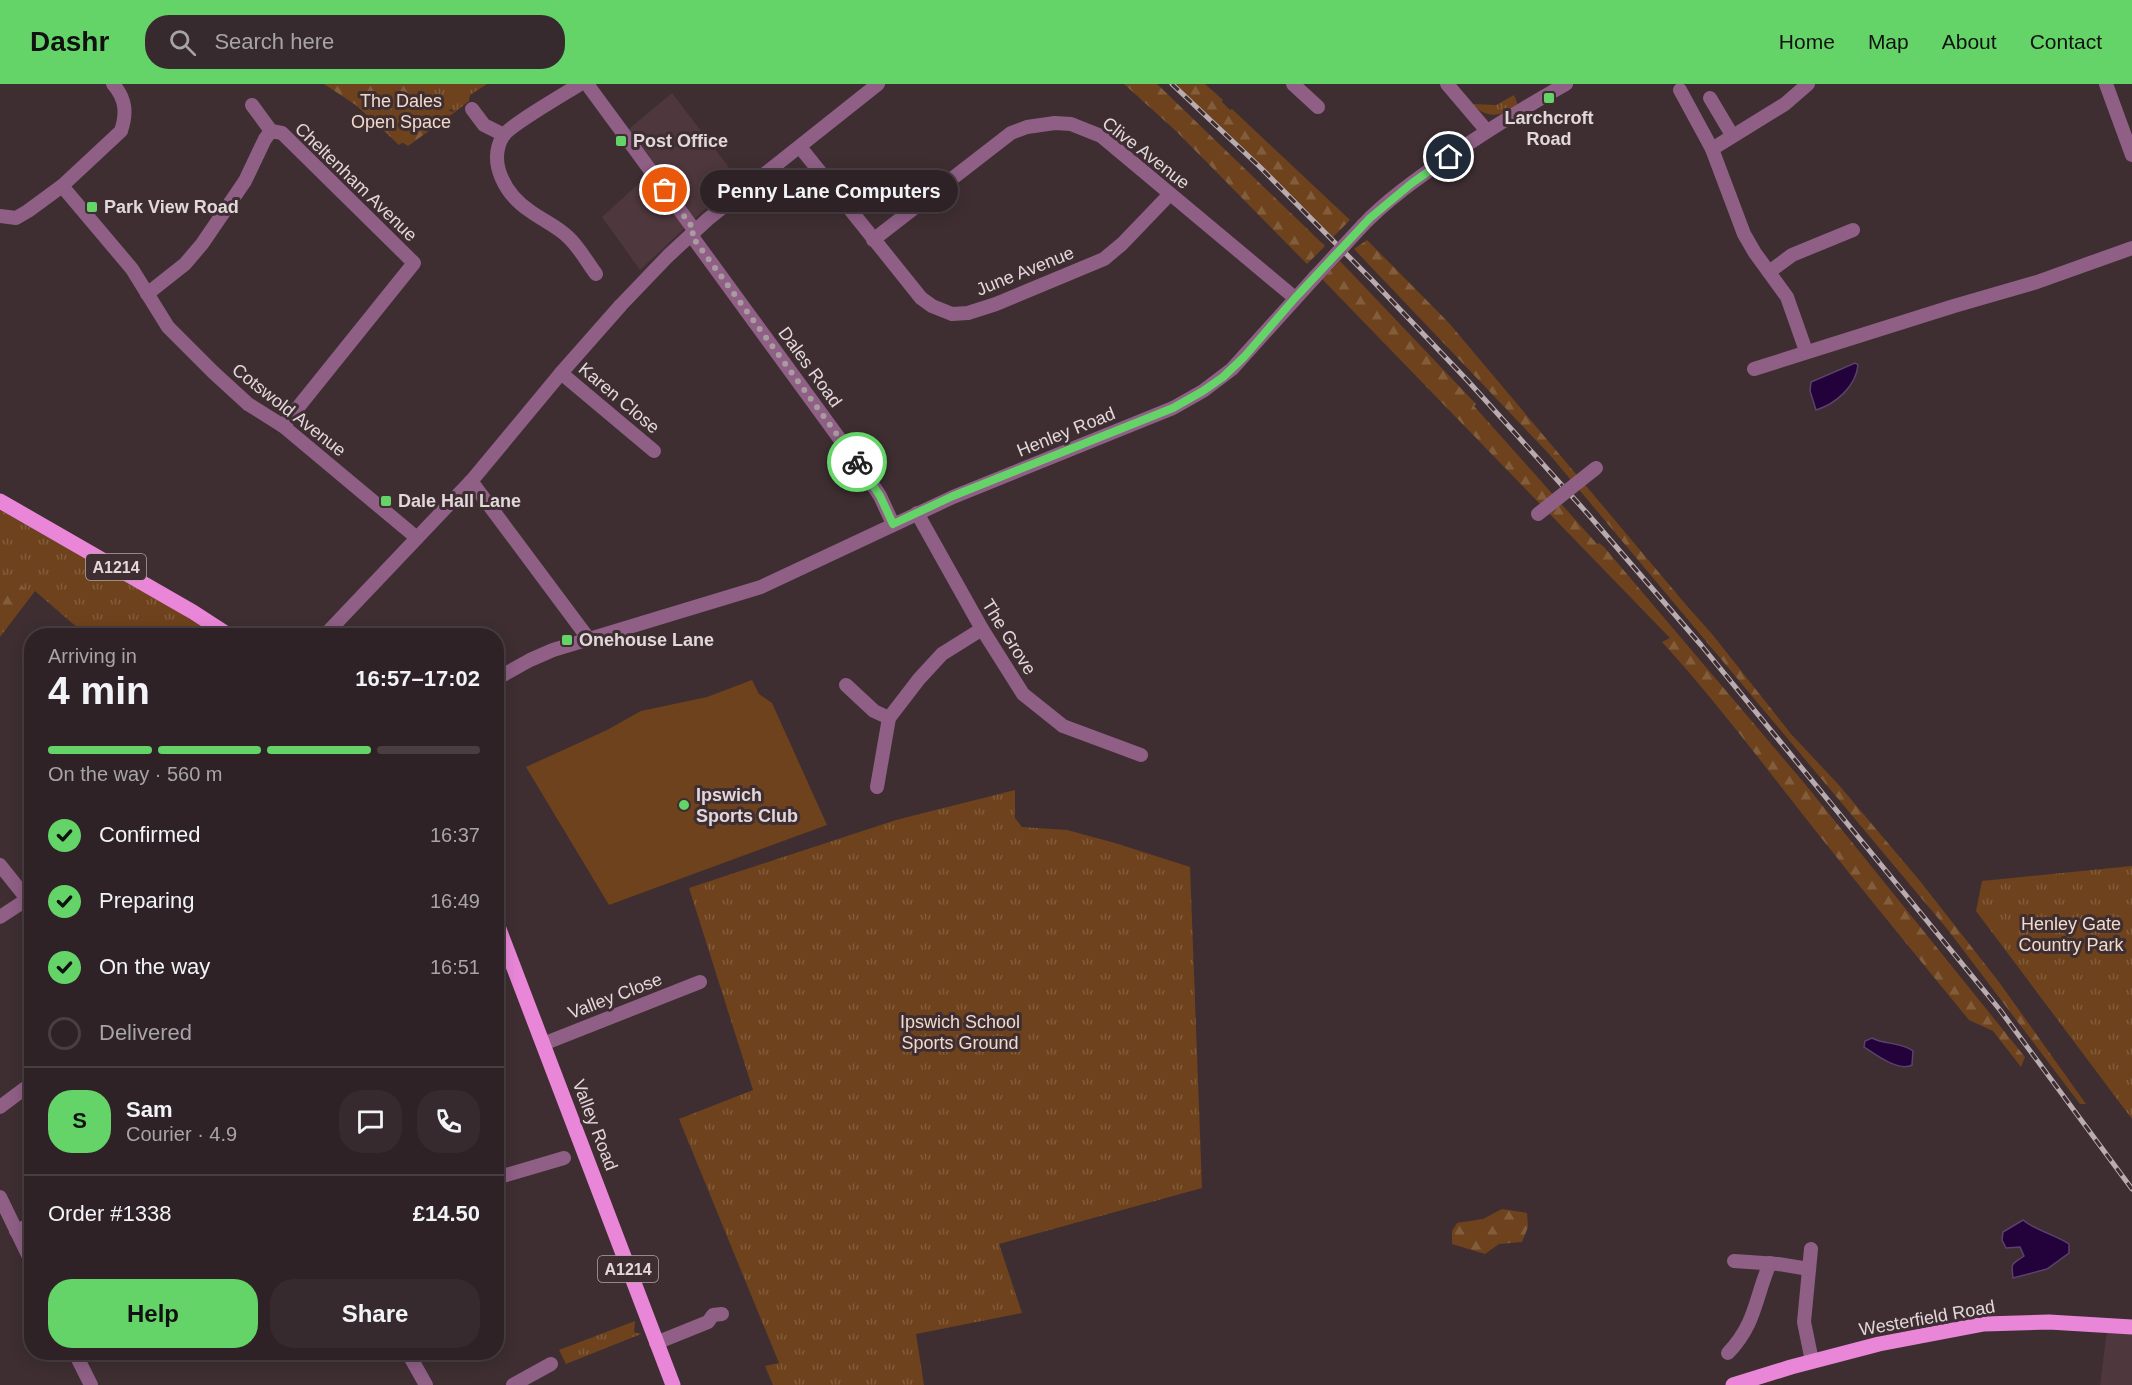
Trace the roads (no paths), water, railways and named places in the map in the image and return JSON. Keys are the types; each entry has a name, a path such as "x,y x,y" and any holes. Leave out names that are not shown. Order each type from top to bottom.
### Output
{"main road":[{"name":"A1214","path":"0,501 218,628"},
{"name":"Valley Road","path":"504,942 673,1385"},
{"name":"Westerfield Road","path":"1733,1385 1879,1344 1984,1324 2049,1322 2132,1327"}],"street":[{"path":"0,216 16,218 62,186 121,131 124,121 124,102 114,84"},
{"path":"580,84 504,135 497,156 498,174 527,210 570,238 596,274"},
{"name":"Dales Road","path":"587,84 866,475 880,496 893,524"},
{"path":"332,628 471,482 561,373 621,305 693,233 878,84"},
{"path":"1293,84 1318,107"},
{"path":"1447,84 1487,131"},
{"name":"Henley Road","path":"504,675 530,660 588,638 761,587 953,496 1173,408 1192,398 1232,369 1363,225 1412,183 1487,131 1566,84"},
{"path":"2106,84 2132,155"},
{"path":"1712,148 1785,104 1804,85"},
{"path":"1680,90 1712,148 1744,234 1787,297 1806,351"},
{"path":"1710,98 1732,135"},
{"path":"252,105 271,131"},
{"path":"472,109 484,125 504,135"},
{"name":"Clive Avenue","path":"873,240 1011,133 1040,124 1071,124 1101,136 1295,298"},
{"name":"Cheltenham Avenue","path":"147,294 185,264 207,238 244,181 265,139 271,131 282,133 414,263 283,426"},
{"name":"June Avenue","path":"800,147 921,298 952,314 968,313 996,304 1104,259 1122,244 1170,194"},
{"name":"Cotswold Avenue","path":"62,186 132,269 168,327 213,372 248,404 283,426 417,538"},
{"path":"1769,272 1792,255 1853,230"},
{"path":"1754,369 1806,351 2046,279 2132,248"},
{"name":"Karen Close","path":"561,373 654,451"},
{"path":"1538,514 1596,468"},
{"path":"471,482 588,638"},
{"name":"The Grove","path":"917,513 982,630 1023,694 1064,726 1141,755"},
{"path":"877,787 890,718 919,679 942,654 982,630"},
{"path":"846,685 874,711 890,718"},
{"path":"0,865 24,893"},
{"path":"0,917 24,903"},
{"name":"Valley Close","path":"543,1044 700,982"},
{"path":"0,1107 24,1089"},
{"path":"504,1176 564,1158"},
{"path":"0,1197 24,1247"},
{"path":"16,1231 24,1228"},
{"path":"1811,1249 1804,1322 1812,1361"},
{"path":"1734,1260 1809,1269"},
{"path":"1728,1353 1747,1329 1761,1283 1770,1263"},
{"path":"656,1342 708,1323 715,1312"},
{"path":"78,1360 91,1385"},
{"path":"412,1360 426,1385"},
{"path":"513,1385 551,1364"}],"railway":[{"path":"1172,84 1260,167 1371,279 1468,381 1587,513 1701,645 2000,1010 2132,1189"}],"place":[{"name":"Larchcroft Road","path":"1549,98"},
{"name":"Post Office","path":"621,141"},
{"name":"Penny Lane Computers","path":"665,190"},
{"name":"Park View Road","path":"92,207"},
{"name":"Dale Hall Lane","path":"386,501"},
{"name":"Onehouse Lane","path":"567,640"},
{"name":"Ipswich Sports Club","path":"684,805"}],"park label":[{"name":"The Dales Open Space","path":"401,111"},
{"name":"Henley Gate Country Park","path":"2071,934"},
{"name":"Ipswich School Sports Ground","path":"960,1032"}]}
